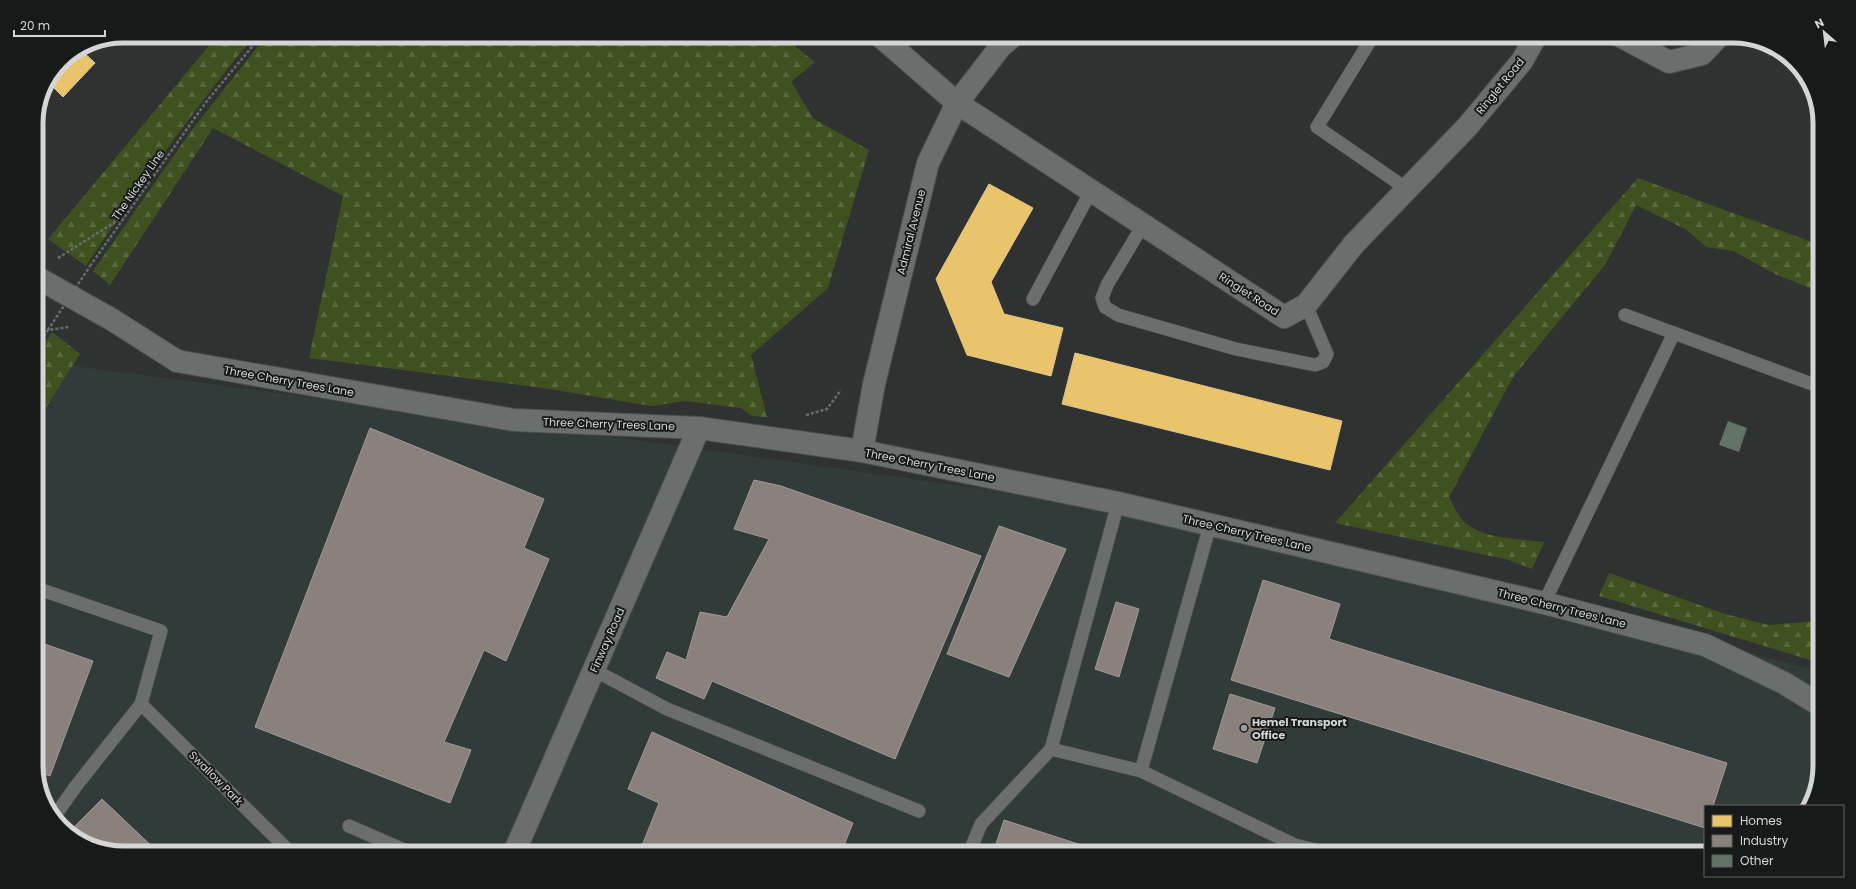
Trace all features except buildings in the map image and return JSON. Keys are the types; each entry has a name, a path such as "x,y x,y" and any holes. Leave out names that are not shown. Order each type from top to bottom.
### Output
{"street":[{"name":"Ringlet Road","path":"888,43 957,103 1284,317 1306,305 1354,244 1467,127 1522,61 1532,43"},
{"name":"Admiral Avenue","path":"862,451 874,384 928,163 957,103 1005,43"},
{"path":"1633,43 1669,62 1702,54 1712,43"},
{"name":"Three Cherry Trees Lane","path":"43,281 111,319 177,361 514,420 699,428 862,451 1118,503 1544,603 1705,645 1784,683 1813,700"},
{"name":"Finway Road","path":"517,846 699,428"}],"lane":[{"path":"1369,43 1317,127 1407,189"},
{"path":"1033,299 1091,191"},
{"path":"1144,225 1107,285 1102,298 1105,307 1118,315 1236,349 1315,365 1323,362 1327,354 1306,305"},
{"path":"1625,315 1813,384"},
{"path":"1544,603 1674,333"},
{"path":"972,846 981,824 1051,749 1118,503"},
{"path":"1142,770 1210,525"},
{"path":"43,590 161,631 142,704 76,786 58,811"},
{"path":"594,670 666,709 919,811"},
{"name":"Swallow Park","path":"142,704 284,846"},
{"path":"1051,749 1142,770 1299,846"},
{"path":"349,826 395,846"}],"path":[{"name":"The Nickey Line","path":"43,338 90,266 206,102 255,43"},
{"path":"55,260 125,216"},
{"path":"805,415 827,409 841,390"}],"shaded area":[{"path":"43,362 673,445 1270,530 1813,669 1813,771 1807,796 1802,805 1704,805 1704,846 118,846 97,842 74,829 63,819 47,792 43,771"}],"green space":[{"path":"211,43 248,43 167,148 86,266 48,239"},
{"path":"260,43 791,43 815,62 791,82 814,119 869,150 828,288 751,355 767,417 752,416 741,408 685,401 651,406 544,388 309,358 343,196 213,128 110,285 93,271 191,131"},
{"path":"1638,178 1813,242 1813,289 1775,274 1733,251 1706,247 1687,230 1636,205 1605,265 1513,377 1449,497 1458,514 1467,524 1478,531 1496,536 1544,542 1532,569 1509,560 1335,523"},
{"path":"52,332 80,354 43,412 43,346"},
{"path":"1609,573 1725,614 1769,625 1813,622 1813,661 1599,596"}],"place":[{"name":"Hemel Transport Office","path":"1244,728"}]}
